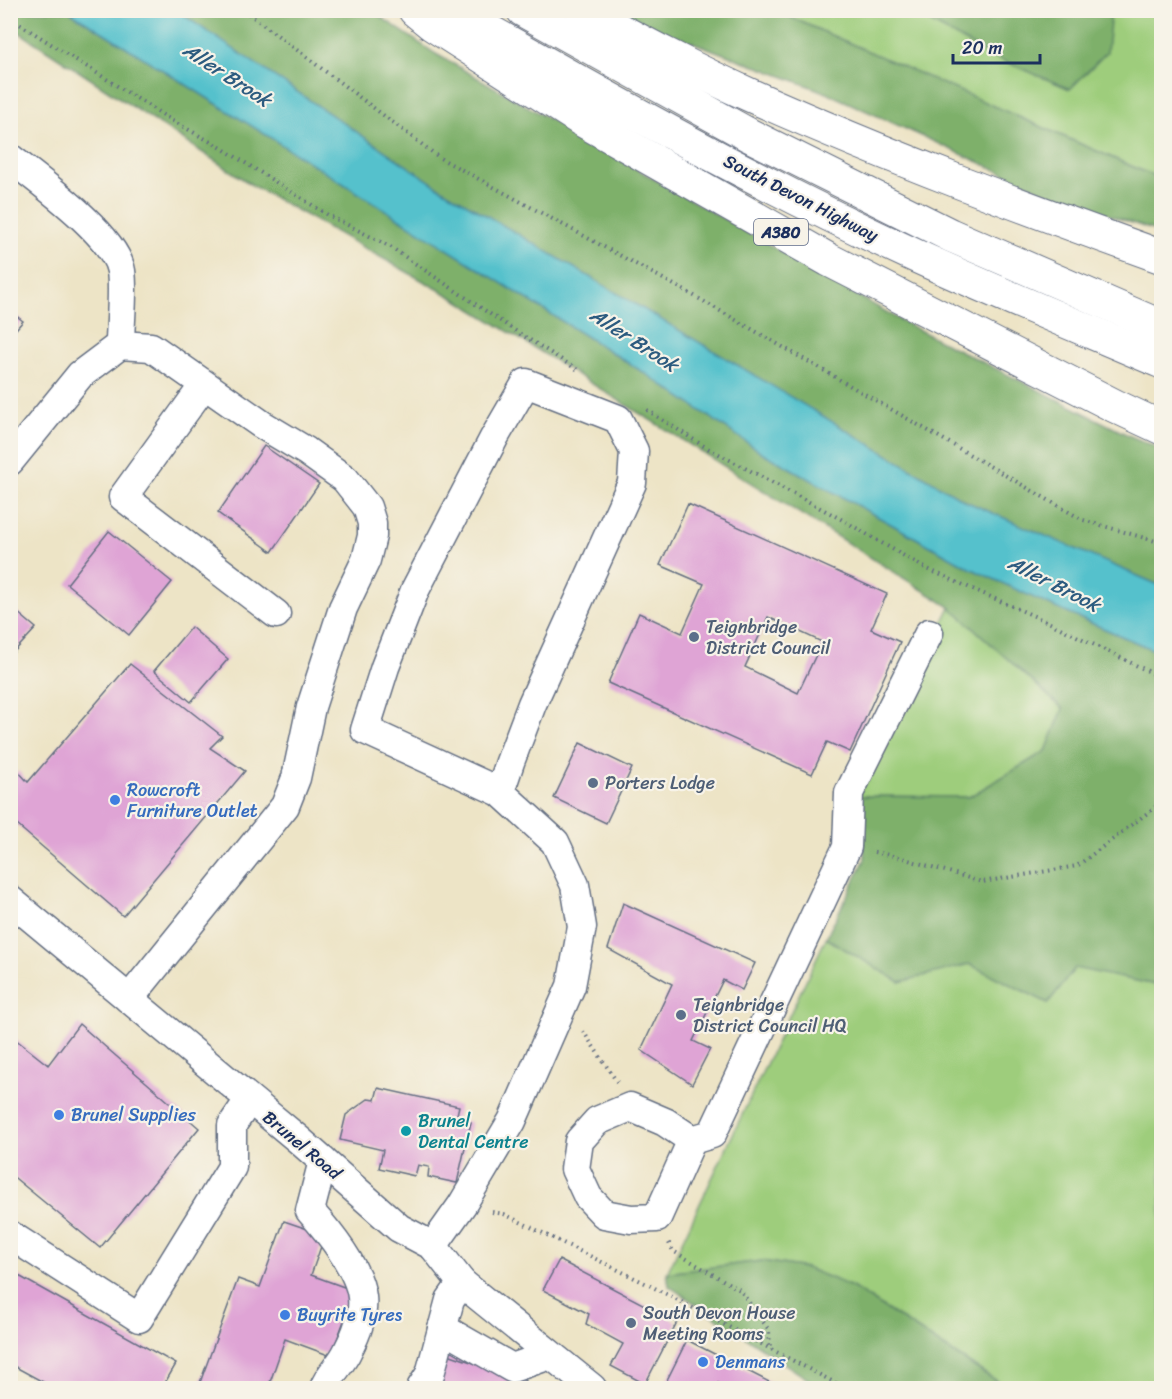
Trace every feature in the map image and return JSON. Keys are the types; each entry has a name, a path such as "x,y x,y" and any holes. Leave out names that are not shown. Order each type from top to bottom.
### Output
{"highway":[{"name":"A380","path":"415,10 432,24 582,120 819,254 1161,428"},
{"name":"South Devon Highway","path":"452,10 543,63 775,187 916,256 1161,362"},
{"name":"South Devon Highway","path":"523,10 749,135 823,172 950,235 1161,327"},
{"path":"582,10 761,100 906,161 1161,257"}],"street":[{"path":"10,158 88,222 107,243 121,270 120,345"},
{"path":"10,461 80,375 120,345 151,347 345,479 367,507 372,524 372,536 366,560 343,608 311,707 296,778 285,806 129,999"},
{"path":"433,1246 462,1205 512,1121 571,986 582,927 575,885 555,842 500,792 365,730 385,667 415,590 494,438 526,383 618,419 634,452 633,472 632,483 532,704 500,792"},
{"path":"204,385 123,497 276,614"},
{"path":"692,1140 712,1134 847,847 849,794 929,633"},
{"name":"Brunel Road","path":"10,900 399,1228 433,1246 462,1283 592,1389"},
{"path":"10,1235 139,1318 231,1167 232,1125 249,1100"},
{"path":"630,1107 665,1122 692,1140 657,1218 631,1219 604,1214 588,1197 575,1169 579,1141 597,1121 630,1107"},
{"path":"322,1161 310,1211 329,1232 358,1280 362,1298 361,1315 350,1348 341,1365 327,1380 324,1389"},
{"path":"422,1389 430,1374 450,1300 462,1283"},
{"path":"442,1328 512,1368 550,1355"}],"path":[{"path":"244,10 440,158 691,294 1083,520 1161,543"},
{"path":"1148,10 1161,20"},
{"path":"10,18 171,120 269,177 328,215 389,246 511,328 580,371"},
{"path":"644,409 702,445 926,568 1050,623 1161,678"},
{"path":"847,847 902,858 982,882 1077,866 1161,802"},
{"path":"587,1020 583,1031 614,1075 630,1107"},
{"path":"462,1205 504,1214 651,1286 845,1389"},
{"path":"657,1218 673,1251 740,1290 769,1330 770,1349"}],"green space":[{"path":"11,11 69,11 646,374 763,453 970,568 1161,653 1161,986 1075,968 1048,1003 969,964 900,982 826,938 865,859 857,796 969,797 1046,751 1063,709 950,607 459,301 255,187 16,30 11,37"},
{"path":"177,11 372,11 436,54 909,325 1128,435 1161,449 1161,586 965,501 437,186"},
{"path":"620,11 776,11 1161,179 1161,233 1051,195 827,93 647,25"},
{"path":"776,11 1161,11 1161,179"},
{"path":"910,11 1111,11 1107,52 1070,89 987,54"},
{"path":"950,607 1063,709 1046,751 969,797 857,796"},
{"path":"826,938 900,982 969,964 1048,1003 1075,968 1161,986 1161,1388 1007,1388 852,1287 806,1268 762,1261 667,1273"},
{"path":"762,1261 806,1268 852,1287 1007,1388 821,1388 669,1286 667,1273"}],"water":[{"name":"Aller Brook","path":"69,11 177,11 437,186 965,501 1161,586 1161,653 970,568 763,453 646,374"}],"building":[{"path":"10,311 23,321 10,336"},
{"path":"264,446 319,484 272,552 218,513"},
{"name":"Teignbridge District Council","path":"688,504 887,594 871,629 900,642 850,752 827,742 812,774 608,683 639,613 682,633 704,584 660,565","holes":["768,617 822,642 798,693 745,667"]},
{"path":"109,531 172,582 129,635 67,584"},
{"path":"10,606 36,628 10,656"},
{"path":"191,627 228,659 191,702 154,671"},
{"name":"Rowcroft Furniture Outlet","path":"130,664 222,736 210,748 245,771 123,916 10,819 10,780 18,771 28,782"},
{"name":"Porters Lodge","path":"580,743 632,768 606,823 554,798"},
{"name":"Teignbridge District Council HQ","path":"623,903 755,963 742,990 723,980 693,1041 710,1049 692,1084 641,1050 672,984 608,949"},
{"name":"Brunel Supplies","path":"79,1024 199,1128 100,1248 10,1174 10,1035 48,1065"},
{"name":"Brunel Dental Centre","path":"378,1088 459,1106 456,1119 471,1122 457,1183 428,1177 429,1167 418,1165 415,1176 379,1168 383,1150 340,1140 346,1115 368,1099 375,1100"},
{"name":"Buyrite Tyres","path":"284,1221 325,1235 311,1275 355,1291 331,1356 285,1339 268,1388 198,1388 238,1279 260,1287"},
{"name":"South Devon House Meeting Rooms","path":"559,1260 677,1322 645,1384 611,1366 623,1344 586,1324 589,1314 543,1290"},
{"path":"10,1271 176,1364 162,1388 54,1388 10,1364"},
{"name":"Denmans","path":"687,1340 781,1388 728,1388 718,1383 715,1388 663,1388"},
{"path":"445,1353 526,1381 524,1388 432,1388"}],"place":[{"name":"Teignbridge District Council","path":"694,637"},
{"name":"Porters Lodge","path":"593,783"},
{"name":"Rowcroft Furniture Outlet","path":"115,800"},
{"name":"Teignbridge District Council HQ","path":"681,1015"},
{"name":"Brunel Supplies","path":"59,1115"},
{"name":"Brunel Dental Centre","path":"406,1131"},
{"name":"Buyrite Tyres","path":"285,1315"},
{"name":"South Devon House Meeting Rooms","path":"631,1323"},
{"name":"Denmans","path":"703,1362"}]}
